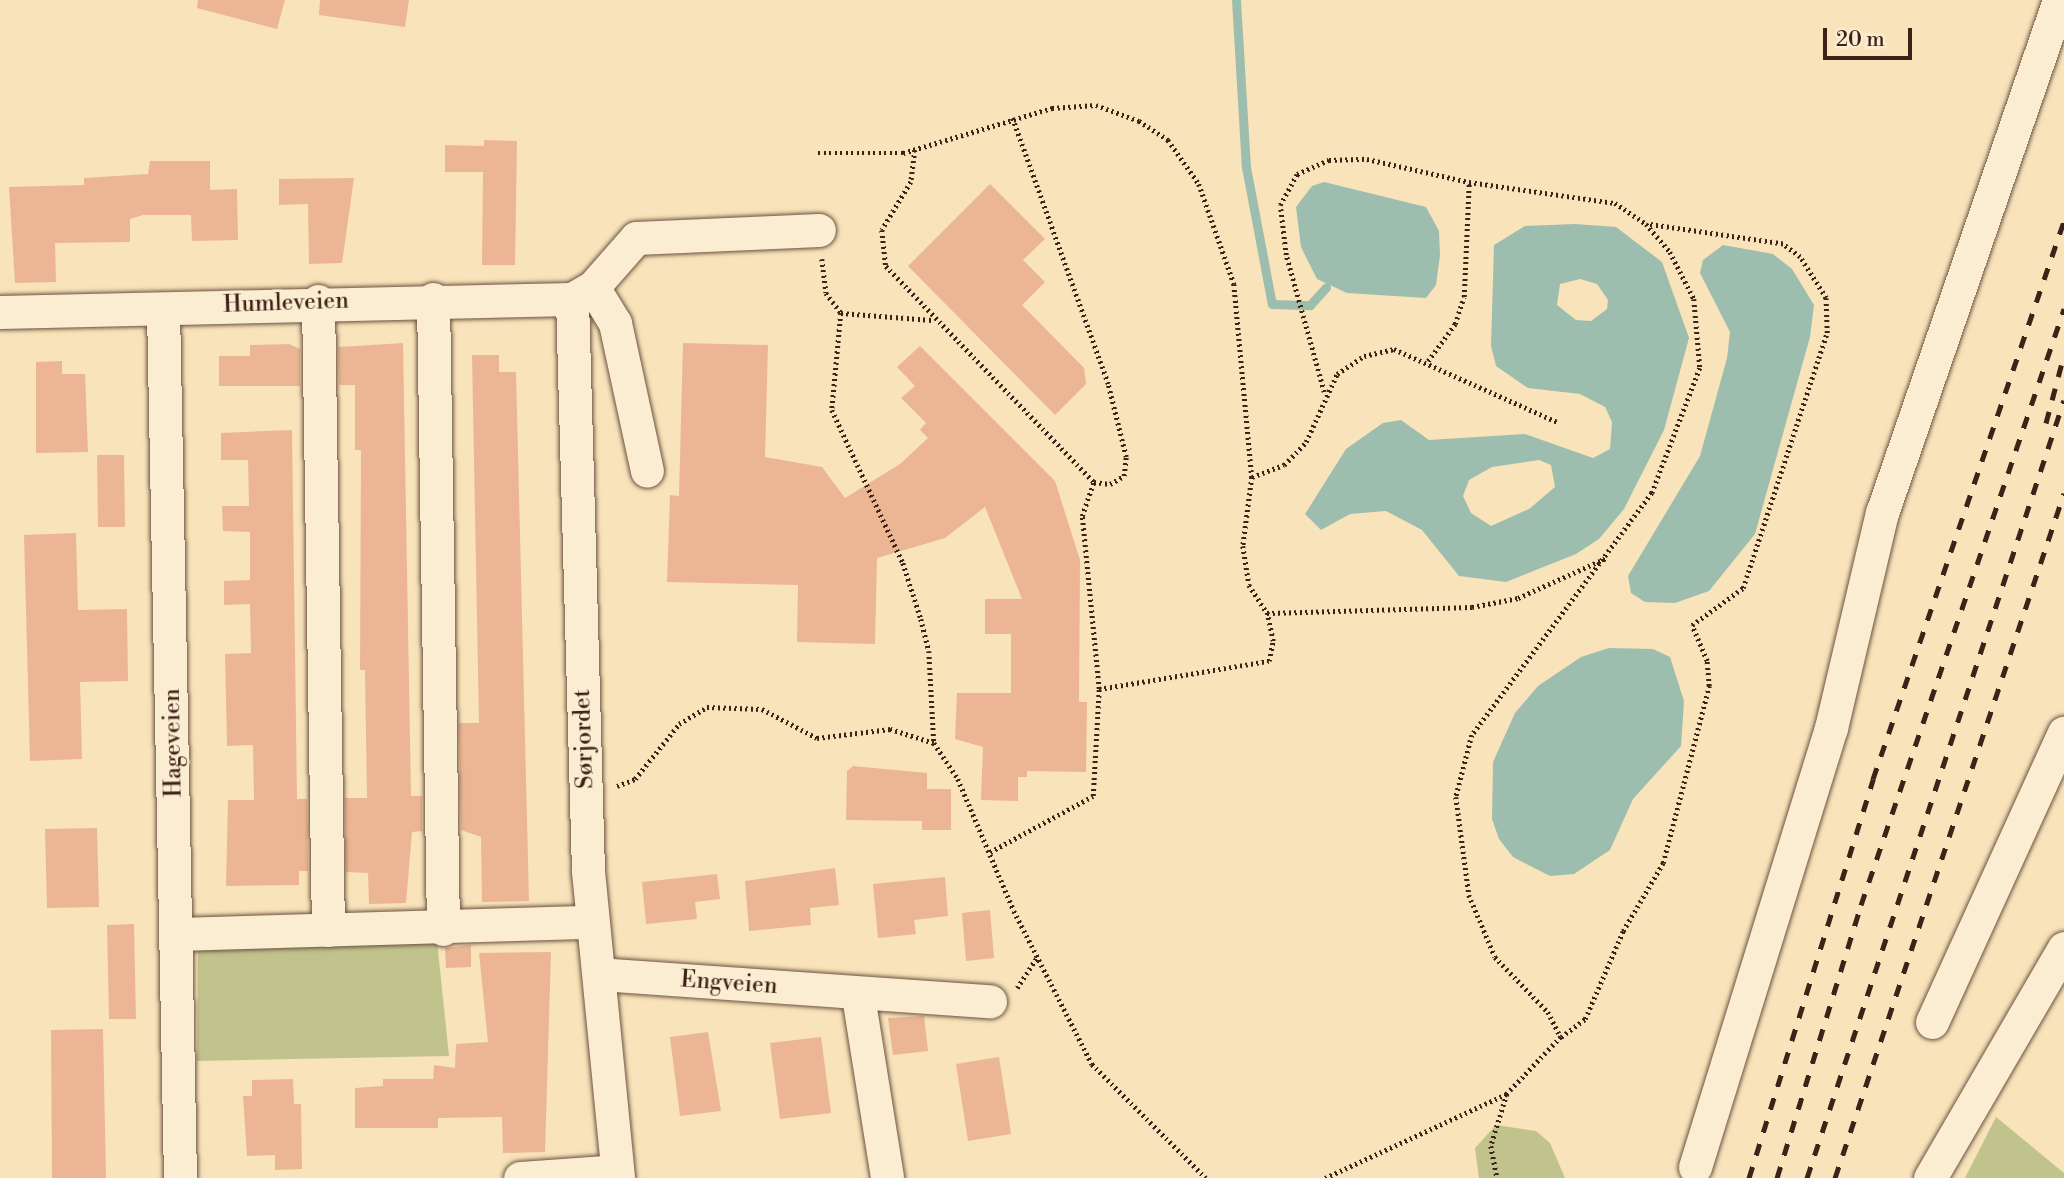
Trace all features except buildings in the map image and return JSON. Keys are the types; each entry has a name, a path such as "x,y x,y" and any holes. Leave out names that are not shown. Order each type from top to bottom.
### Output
{"street":[{"path":"1695,1167 1831,728 1882,513 2059,0"},
{"path":"648,471 615,323 583,293 636,238 819,230"},
{"name":"Humleveien","path":"0,312 163,309 583,293"},
{"name":"Sørjordet","path":"583,293 586,796 591,922 599,974 617,1174"},
{"path":"433,299 443,929"},
{"path":"318,301 328,930"},
{"name":"Hageveien","path":"163,309 180,1178"},
{"path":"1932,1022 2064,733"},
{"path":"177,934 443,929 591,922"},
{"path":"1930,1178 2064,948"},
{"name":"Engveien","path":"599,974 858,996 990,1001"},
{"path":"858,996 887,1178"},
{"path":"520,1178 617,1174"}],"path":[{"path":"818,153 915,150 1012,118 1096,105 1139,121 1168,140 1199,184 1234,284 1252,477 1243,546 1249,585 1267,613 1273,641 1269,661 1099,689"},
{"path":"1012,118 1108,384 1126,457 1124,476 1094,482"},
{"path":"915,150 911,182 882,230 886,266 932,320 1094,482"},
{"path":"1324,392 1283,230 1280,205 1297,174 1329,160 1367,159 1469,182 1615,204 1646,224 1670,251 1694,299 1700,368 1652,494 1609,557 1472,735 1456,797 1469,895 1495,957 1548,1012 1561,1037"},
{"path":"1427,361 1450,333 1464,297 1469,182"},
{"path":"1325,1178 1507,1094 1561,1037 1585,1019 1623,931 1663,863 1709,686 1707,661 1692,625 1744,588 1827,333 1826,298 1800,257 1783,244 1646,224"},
{"path":"819,230 826,293 841,313 832,410 898,551 921,619 929,651 934,743 990,852 1092,1065 1206,1178"},
{"path":"841,313 932,320"},
{"path":"1252,477 1284,465 1306,442 1324,392 1364,356 1394,349 1427,361 1477,391 1557,422"},
{"path":"990,852 1092,799 1099,689 1082,516 1094,482"},
{"path":"1267,613 1472,607 1518,598 1609,557"},
{"path":"586,796 635,779 679,724 707,707 762,709 817,738 890,729 934,743"},
{"path":"1497,1178 1491,1146 1507,1094"}],"green space":[{"path":"437,941 449,1056 197,1061 198,946"},
{"path":"1996,1117 2064,1173 2064,1178 1965,1178"},
{"path":"1496,1125 1536,1131 1550,1143 1565,1178 1479,1178 1475,1148"}],"shaded area":[{"path":"1324,182 1426,207 1439,231 1440,255 1436,285 1426,298 1347,293 1317,279 1301,247 1296,207 1312,186"},
{"path":"1575,224 1616,227 1662,262 1689,338 1664,430 1624,509 1599,539 1576,554 1506,582 1459,576 1422,530 1386,511 1350,514 1321,530 1305,514 1346,449 1383,423 1401,420 1429,440 1525,434 1593,458 1610,449 1612,422 1605,407 1580,394 1528,388 1496,366 1491,346 1494,245 1525,226","holes":["1580,279 1597,284 1608,300 1607,309 1591,321 1576,320 1557,305 1560,284","1539,460 1551,465 1555,487 1529,509 1491,526 1471,513 1463,496 1469,480 1492,467"]},
{"path":"1723,245 1773,254 1792,269 1814,305 1810,337 1755,534 1709,591 1675,603 1645,602 1631,593 1628,576 1700,456 1727,358 1730,332 1700,273 1703,260"},
{"path":"1609,648 1653,649 1670,657 1684,701 1681,746 1633,799 1610,850 1574,874 1550,876 1513,857 1499,839 1492,819 1493,762 1515,713 1538,686 1581,657"}],"waterway":[{"path":"1236,0 1246,167 1272,304 1310,305 1326,287"}],"railway":[{"path":"1749,1178 1873,779 2064,221"},
{"path":"1777,1178 1861,905 2064,309"},
{"path":"2046,423 2064,355"},
{"path":"1807,1178 2064,400"},
{"path":"1835,1178 2064,493"}]}
